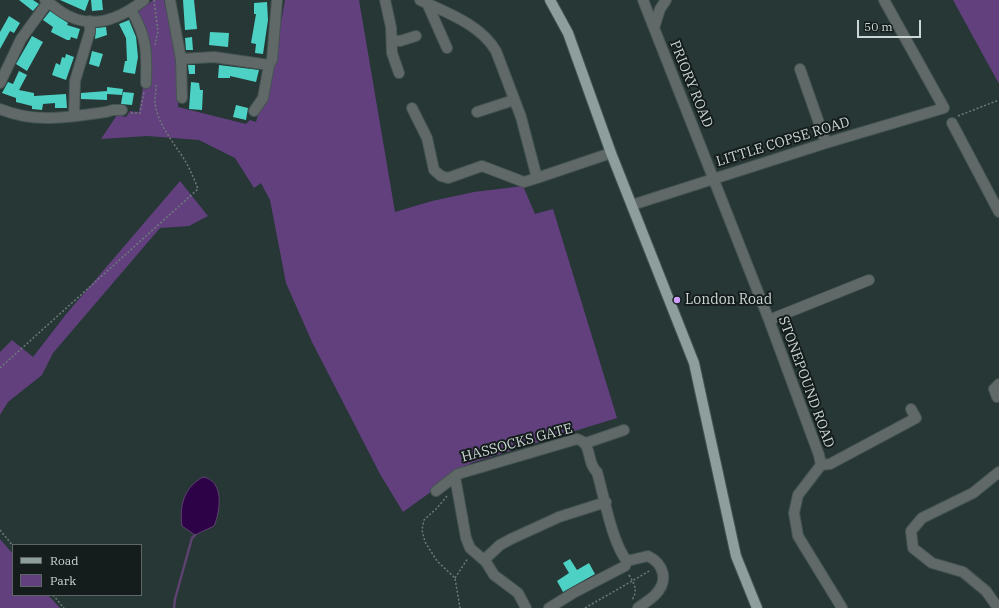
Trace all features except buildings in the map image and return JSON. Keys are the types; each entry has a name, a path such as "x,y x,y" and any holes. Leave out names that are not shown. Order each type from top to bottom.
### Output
{"main road":[{"path":"550,0 568,32 611,154 694,363 736,556 757,608"}],"street":[{"path":"0,83 21,39 47,1 64,14 90,21 110,20 131,10 144,0"},
{"path":"170,0 180,59 182,98"},
{"path":"254,111 263,98 269,65 272,60 277,0"},
{"path":"385,0 392,40 392,53 400,73"},
{"name":"PRIORY ROAD","path":"643,0 714,178"},
{"path":"654,28 660,9 666,0"},
{"path":"884,0 944,108"},
{"path":"423,2 466,22 491,42 496,51 521,117 537,178"},
{"path":"423,2 447,48"},
{"path":"131,10 141,27 151,83"},
{"path":"74,116 75,81 90,31 90,21"},
{"path":"392,40 400,41 416,36"},
{"path":"180,59 214,57 269,65"},
{"path":"800,69 826,143"},
{"path":"477,112 514,100"},
{"path":"412,108 427,138 434,170 441,176 448,178 482,166 524,182 611,154"},
{"name":"LITTLE COPSE ROAD","path":"632,205 826,143 944,108"},
{"path":"0,109 34,119 122,110"},
{"path":"952,123 999,212"},
{"name":"STONEPOUND ROAD","path":"714,178 819,454 821,465 798,495 794,513 798,536 842,608"},
{"path":"769,320 869,280"},
{"path":"997,397 994,389 999,384"},
{"path":"821,465 830,464 916,418 911,409"},
{"name":"HASSOCKS GATE","path":"436,491 458,474 577,439 586,443 624,430"},
{"name":"HASSOCKS GATE","path":"586,443 592,468 597,472 617,541 626,564"},
{"path":"998,608 986,592 963,572 932,563 913,548 911,531 922,518 973,493 999,472"},
{"path":"455,477 466,538 473,551 484,560 494,575 518,593 526,608"},
{"path":"484,560 500,545 511,539 559,517 606,502"},
{"path":"549,608 626,564 648,556 657,560 660,565 664,575 662,586 656,594 634,606"}],"path":[{"path":"154,0 158,31 155,45"},
{"path":"122,110 128,113 140,113 151,83"},
{"path":"0,368 198,189 190,170 180,152 171,142 160,118 155,104 151,83"},
{"path":"944,108 958,116 999,100"},
{"path":"457,489 447,496 424,520 422,530 425,542 437,561 455,578 460,608"},
{"path":"0,530 12,545"},
{"path":"455,578 473,551"},
{"path":"626,564 636,593 634,606"},
{"path":"585,608 660,565"},
{"path":"54,596 64,608"}],"green space":[{"path":"153,0 164,0 178,63 178,107 246,124 250,120 256,122 259,111 267,100 285,0 359,0 395,212 432,201 474,192 523,186 535,214 553,209 617,418 471,463 403,512 380,474 312,342 286,283 270,200 261,183 254,188 235,158 199,140 147,136 101,139 117,115 126,117 130,111 139,112 143,87 149,86 150,44 138,12"},
{"path":"953,0 999,0 999,84"},
{"path":"180,181 208,216 189,226 160,228 53,353 42,375 8,402 0,415 0,352 12,340 33,357 67,313"},
{"path":"0,539 12,553 12,596 49,596 60,608 0,608"}],"shaded area":[{"path":"203,477 210,479 218,490 218,512 214,526 195,535 182,526 181,511 187,492 191,486"}],"waterway":[{"path":"174,608 175,599 192,538 195,535"}],"place":[{"name":"London Road","path":"677,300"}]}
